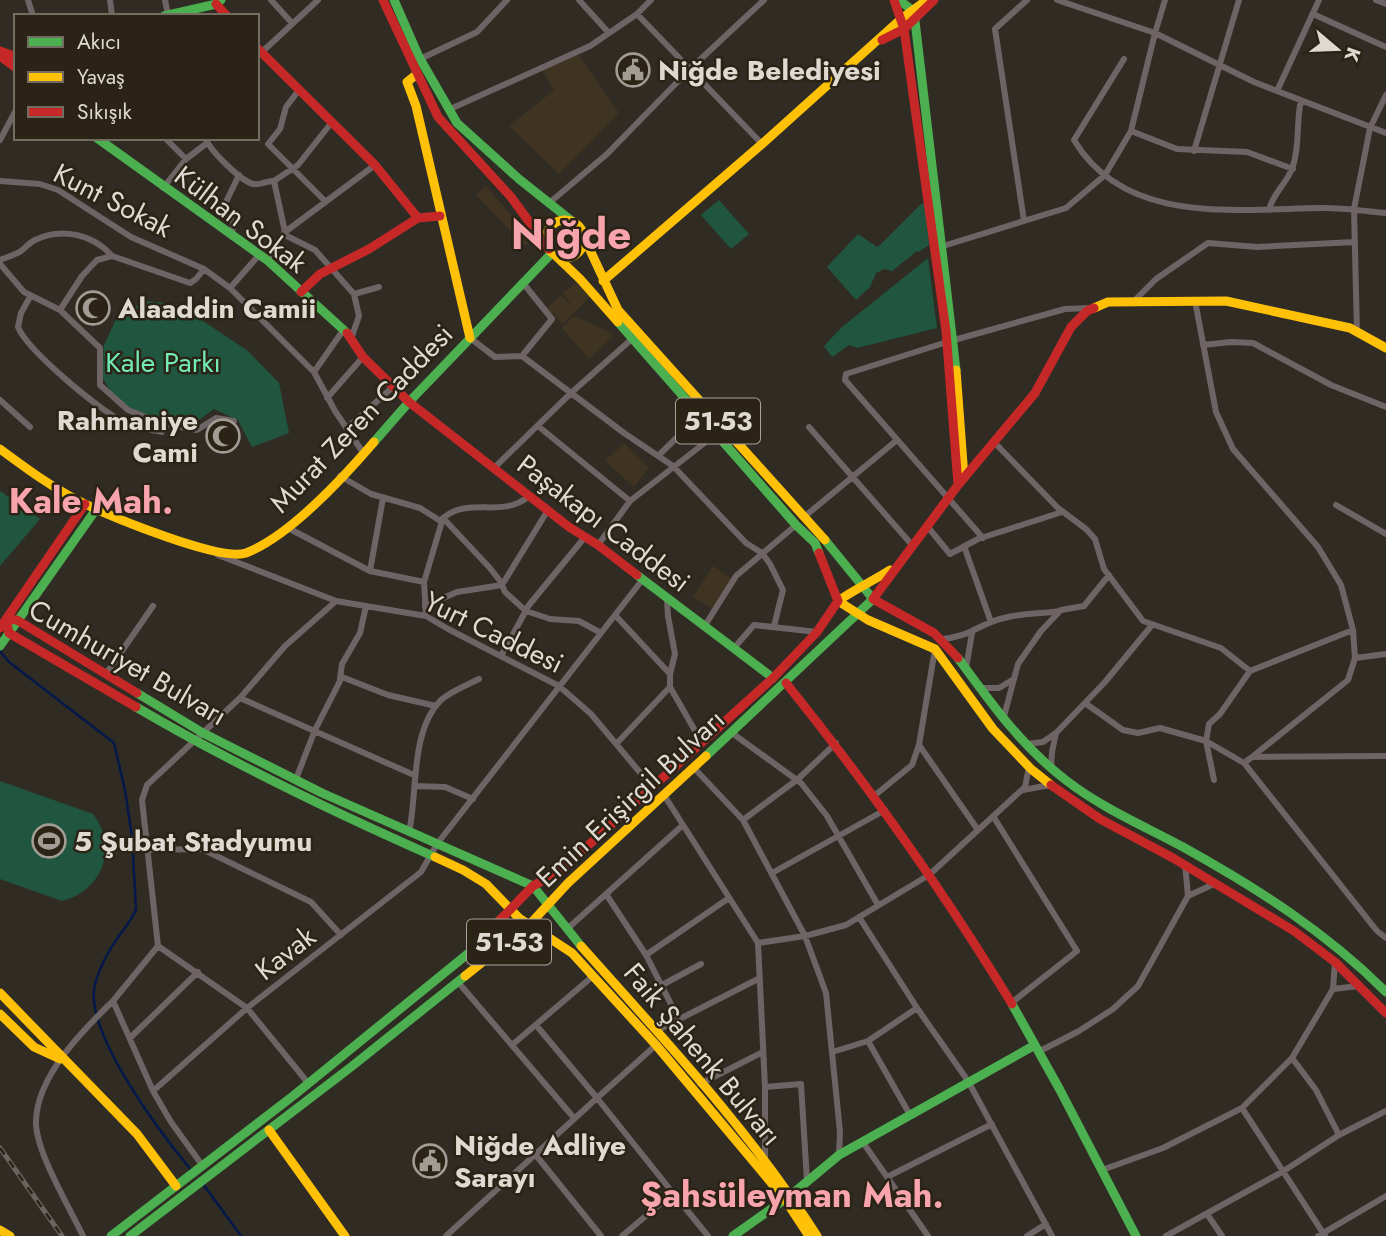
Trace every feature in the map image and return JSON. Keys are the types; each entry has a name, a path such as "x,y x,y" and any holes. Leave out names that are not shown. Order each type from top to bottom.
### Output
{"main road":[{"name":"51-53","path":"383,0 438,117 511,197 552,253 580,278 796,525 815,543 838,601"},
{"path":"394,0 420,59 448,110 470,137 580,229 583,245 579,252 568,258 552,253 546,236 553,225 566,221 580,229"},
{"path":"897,0 912,10 915,21 950,341 960,483"},
{"path":"897,0 939,247"},
{"path":"603,281 901,19 927,0"},
{"path":"874,43 904,30 934,0"},
{"path":"177,14 222,10"},
{"path":"260,50 375,165 418,218"},
{"path":"0,52 14,66"},
{"path":"417,74 407,82 416,106 470,338"},
{"name":"Külhan Sokak","path":"100,140 163,188 263,257 344,329 363,357 409,402"},
{"path":"301,292 320,274 369,249 418,218 440,216"},
{"name":"51-53","path":"580,229 618,310 804,517 873,599"},
{"name":"Murat Zeren Caddesi","path":"0,449 40,478 97,508 194,545 237,555 253,550 288,528 365,454 409,402 552,253"},
{"path":"1092,308 1108,302 1226,301 1315,319 1357,332 1386,348"},
{"name":"Emin Erişirgil Bulvarı","path":"130,1236 531,923 568,883 786,683 873,599 960,483 1035,393 1071,327 1092,308"},
{"name":"Paşakapı Caddesi","path":"409,402 493,469 773,678"},
{"path":"0,628 85,503"},
{"path":"1,644 97,508"},
{"name":"Emin Erişirgil Bulvarı","path":"202,1165 470,952 533,886 561,870 773,678 817,632 838,601 860,585 875,580 897,565"},
{"path":"873,599 941,639 966,668 1003,720 1051,768 1107,807 1180,845 1302,919 1345,951 1386,992"},
{"path":"838,601 857,614 935,649 993,729 1051,785 1100,819 1185,864 1294,930 1335,962 1386,1013"},
{"name":"Cumhuriyet Bulvarı","path":"511,909 485,884 463,870 329,810 195,742 9,633 6,619 18,620 203,733 437,845 533,886"},
{"path":"786,683 836,743 885,810 1011,1003 1136,1236"},
{"name":"Faik Şahenk Bulvarı","path":"533,886 765,1162 817,1236"},
{"name":"Faik Şahenk Bulvarı","path":"511,909 519,918 531,923 572,953 656,1045 788,1197 809,1236"},
{"path":"0,993 62,1060 127,1122 161,1161 176,1186"},
{"path":"0,1014 25,1040 43,1053 62,1060"},
{"path":"733,1236 788,1197 839,1154 968,1081 1037,1048"},
{"path":"269,1130 345,1236"},
{"name":"51-53","path":"111,1236 202,1165"},
{"path":"0,1230 10,1236"},
{"path":"3,1236 10,1236"}],"street":[{"path":"271,0 292,23"},
{"path":"260,50 318,0"},
{"path":"420,59 477,32 508,0"},
{"path":"579,0 608,32"},
{"path":"448,110 590,46 637,14 650,0"},
{"path":"548,204 607,155 689,70 764,0"},
{"path":"1024,221 995,29 1027,0"},
{"path":"1057,0 1155,33 1277,91 1386,134"},
{"path":"939,247 1066,208 1104,175 1131,131 1155,33 1166,0"},
{"path":"1194,151 1239,0"},
{"path":"1277,91 1319,0"},
{"path":"1376,0 1386,4"},
{"path":"637,14 762,144"},
{"path":"1312,14 1386,47"},
{"path":"1124,59 1074,140 1083,155 1121,188 1168,204 1233,211 1354,209 1386,213"},
{"path":"299,90 286,107 279,129 268,144 325,201"},
{"path":"1357,332 1354,209 1370,128 1386,95"},
{"path":"1269,210 1275,193 1293,169 1298,150 1301,100"},
{"path":"0,139 14,114"},
{"path":"163,188 186,159 207,141 239,175 253,184 274,181 294,168 332,122"},
{"path":"1131,131 1177,149 1247,152 1293,169"},
{"path":"167,140 186,159"},
{"path":"230,288 284,233 375,165"},
{"path":"232,237 233,223 225,204 239,175"},
{"name":"Kunt Sokak","path":"0,181 40,184 58,190 131,237 204,270 230,288 313,372 334,411 365,454"},
{"path":"274,181 284,233"},
{"path":"284,233 315,250 354,294 359,316 351,339"},
{"path":"204,270 190,283 112,256 95,240 76,234 37,239 0,262 19,288 30,297 60,310 100,348 100,384 128,410 166,424 197,430 216,418 234,421"},
{"path":"1134,301 1145,287 1208,243 1257,247 1355,242"},
{"path":"60,310 82,276 97,260 112,256"},
{"path":"522,356 552,319 523,284"},
{"path":"354,294 379,287"},
{"path":"30,297 21,313 18,327 42,358 119,420 162,432 166,424"},
{"path":"1195,300 1216,412 1233,449 1318,547 1341,585 1353,630 1355,658 1348,680 1244,763"},
{"path":"983,538 845,380 846,374 1065,309 1092,308"},
{"path":"313,372 344,329"},
{"path":"470,338 495,357 522,356 673,466 746,543 762,553 770,564 783,590 774,626"},
{"path":"493,469 571,393 633,338"},
{"path":"1203,345 1253,343 1331,385 1386,407"},
{"path":"327,398 363,357"},
{"path":"348,427 393,387"},
{"path":"0,400 30,427"},
{"path":"658,456 700,415"},
{"path":"538,426 631,501"},
{"path":"808,427 912,545"},
{"path":"598,545 631,501 716,434"},
{"path":"804,517 897,440"},
{"path":"994,442 1062,512 1095,539 1104,569 1143,621 1221,648 1250,671"},
{"path":"340,476 383,498 420,508 443,520 489,567 505,592 526,611 550,620 579,621 601,633"},
{"path":"426,616 424,582 443,520 450,512 510,507 520,504 529,496"},
{"path":"370,571 383,498"},
{"path":"1336,505 1386,534"},
{"path":"425,606 457,592 502,584 548,510"},
{"path":"927,526 950,554 983,538 1062,512"},
{"path":"704,627 736,576 796,525"},
{"path":"288,528 370,571 424,582"},
{"path":"501,656 526,611 585,537"},
{"name":"Yurt Caddesi","path":"194,545 336,601 426,616 559,685 591,714 653,788"},
{"path":"964,547 991,622"},
{"path":"941,639 972,633 1003,618 1084,606 1109,575"},
{"name":"Kavak","path":"153,1091 247,1008 421,872 437,845 643,579"},
{"path":"667,598 676,654 670,674 670,687 702,743"},
{"path":"83,1236 39,1142 35,1123 38,1103 46,1084 62,1060 88,1025 113,1000 158,946 146,850 143,792 147,785 240,698 285,646 336,601"},
{"path":"106,674 153,606"},
{"path":"296,779 315,730 340,679 342,664 360,633 366,606"},
{"path":"1003,720 1018,664 1041,631 1061,610"},
{"path":"615,615 670,674"},
{"path":"734,648 754,625 817,632"},
{"path":"1027,744 1043,742 1056,733 1105,682 1152,625"},
{"path":"1214,780 1206,740 1209,724 1220,714 1250,671 1353,630"},
{"path":"966,668 972,633"},
{"path":"874,796 912,765 919,745 935,649"},
{"path":"1355,658 1386,654"},
{"path":"340,679 342,677 388,695 436,706"},
{"path":"409,832 416,786 414,775 429,715 443,698 479,679"},
{"path":"979,688 999,688 1014,679"},
{"path":"617,743 670,687"},
{"path":"240,698 414,775"},
{"path":"1084,703 1123,730 1138,733 1160,728 1206,740 1244,763 1377,932 1386,938"},
{"path":"732,733 798,779 827,816 878,905"},
{"path":"1051,768 1056,733"},
{"path":"743,820 798,779 836,743"},
{"path":"919,745 978,830"},
{"path":"1251,757 1386,756"},
{"path":"758,943 805,936 846,925 929,875 1021,791 1028,780 1029,766"},
{"path":"694,768 743,820 805,936 826,993 840,1132 839,1154"},
{"path":"1021,791 1051,785"},
{"path":"416,786 445,787 473,799"},
{"path":"664,796 758,943 765,1087 765,1162"},
{"path":"772,873 885,810"},
{"path":"993,816 1077,951 1011,1003"},
{"path":"567,929 682,825"},
{"path":"146,850 202,849 311,902 341,935"},
{"path":"1037,1048 1079,1031 1126,999 1138,986 1188,896 1185,864"},
{"path":"1188,896 1216,883"},
{"path":"606,894 646,955 680,1020"},
{"path":"646,955 729,898"},
{"path":"859,917 968,1081 1052,1236"},
{"path":"158,946 247,1008 308,1083"},
{"path":"1102,1170 1163,1148 1242,1108 1292,1058 1333,989 1335,962"},
{"path":"662,985 701,964"},
{"path":"130,1038 198,972"},
{"path":"512,1045 593,976"},
{"path":"656,1031 758,979"},
{"path":"458,982 574,1118"},
{"path":"1333,989 1361,986"},
{"path":"113,1000 153,1091 171,1122 202,1165"},
{"path":"832,1052 868,1041 918,1008"},
{"path":"536,1025 708,1236"},
{"path":"868,1041 910,1115"},
{"path":"446,1236 656,1045"},
{"path":"700,1084 762,1052"},
{"path":"1292,1058 1316,1090 1339,1135"},
{"path":"765,1087 801,1084 807,1181"},
{"path":"1242,1108 1322,1235 1386,1196"},
{"path":"1166,1236 1282,1172 1339,1135 1386,1111"},
{"path":"887,1177 992,1124"},
{"path":"862,1141 928,1236"},
{"path":"535,1154 601,1236"},
{"path":"622,1236 673,1193"},
{"path":"1207,1214 1222,1236"},
{"path":"1027,1236 1046,1224"}],"shaded area":[{"path":"579,55 619,113 559,174 509,126 554,90 542,70"},
{"path":"486,186 532,239 525,246 476,195"},
{"path":"576,283 590,297 563,324 547,308 561,295 575,308 562,293"},
{"path":"574,316 608,331 613,336 589,359 562,328"},
{"path":"624,443 649,468 634,487 605,461"},
{"path":"713,566 732,579 712,609 693,597"}],"green space":[{"path":"719,200 749,234 731,249 701,215"},
{"path":"922,203 926,204 929,245 892,271 884,269 876,273 870,287 856,300 827,267 858,234 879,246"},
{"path":"928,258 937,328 857,348 849,345 832,357 824,346 842,327"},
{"name":"Kale Parkı","path":"147,301 179,305 248,351 279,383 289,433 252,447 238,420 214,409 192,425 144,416 116,400 102,377 104,345 119,313"},
{"path":"0,491 40,519 0,566"},
{"name":"5 Şubat Stadyumu","path":"0,781 93,814 101,827 105,854 102,867 87,888 62,901 0,879"}],"waterway":[{"path":"0,651 9,662 114,743 132,837 136,909 102,965 95,984 94,1004 112,1054 127,1081 192,1171"},
{"path":"203,1184 241,1236"}],"railway":[{"path":"0,1148 62,1236"}],"traffic: fast":[{"path":"173,14 216,4 221,0"},
{"path":"394,0 419,57 457,123 519,179 578,226"},
{"path":"899,0 912,10 915,21 956,370"},
{"path":"100,140 267,260 347,333"},
{"path":"374,442 552,253"},
{"path":"618,322 796,525 815,543 819,553"},
{"path":"0,646 97,508"},
{"path":"706,756 873,599 825,540"},
{"path":"637,575 773,678"},
{"path":"958,658 1021,739 1067,781 1109,808 1238,879 1290,912 1339,950 1386,992"},
{"path":"137,693 203,733 322,793 533,886 581,946"},
{"path":"136,707 284,786 435,857"},
{"path":"111,1236 293,1096 470,952 500,920"},
{"path":"130,1236 465,976"},
{"path":"1012,1004 1136,1236"},
{"path":"733,1236 791,1195 839,1155 1035,1045"}],"traffic: slow":[{"path":"603,281 901,19 927,0"},
{"path":"417,74 407,82 416,106 470,338"},
{"path":"565,220 578,226 584,239 578,252 565,258 552,252 546,239 552,226 565,220"},
{"path":"582,233 618,310 825,540"},
{"path":"556,256 618,322"},
{"path":"1094,308 1108,302 1226,301 1350,328 1386,348"},
{"path":"956,370 964,477"},
{"path":"0,449 52,485 99,510 166,537 233,554 246,553 263,545 298,520 374,442"},
{"path":"890,570 838,601 868,620 935,649 993,729 1031,769 1051,785"},
{"path":"465,976 531,923 568,883 706,756"},
{"path":"435,857 486,884 519,918 572,953 656,1045 784,1198 809,1236"},
{"path":"581,946 735,1123 817,1236"},
{"path":"0,993 137,1134 176,1186"},
{"path":"0,1014 34,1047 60,1059"},
{"path":"269,1130 345,1236"},
{"path":"0,1230 10,1236"}],"traffic: jam":[{"path":"383,0 438,117 511,197 549,249"},
{"path":"894,0 904,29 946,331 958,485"},
{"path":"882,40 904,29 934,0"},
{"path":"216,4 225,14"},
{"path":"259,50 375,165 418,218"},
{"path":"0,51 14,56"},
{"path":"0,56 14,66"},
{"path":"301,292 320,274 369,249 418,218 440,216"},
{"path":"958,658 934,633 873,599 958,485 1035,393 1071,327 1087,311 1094,308"},
{"path":"347,333 363,357 409,402 569,527 637,575"},
{"path":"0,628 85,504"},
{"path":"500,920 533,886 561,870 773,678 817,632 838,601 819,553"},
{"path":"136,707 9,633 6,619 17,620 137,693"},
{"path":"786,683 904,840 960,921 1012,1004"},
{"path":"1051,785 1100,819 1173,858 1294,931 1335,962 1386,1013"}],"place":[{"name":"Niğde Belediyesi","path":"633,70"},
{"name":"Alaaddin Camii","path":"93,308"},
{"name":"Rahmaniye Cami","path":"223,436"},
{"name":"5 Şubat Stadyumu","path":"49,841"},
{"name":"Niğde Adliye Sarayı","path":"430,1161"}],"district":[{"name":"Niğde","path":"571,234"},
{"name":"Kale Mah.","path":"91,501"},
{"name":"Şahsüleyman Mah.","path":"792,1195"}]}
